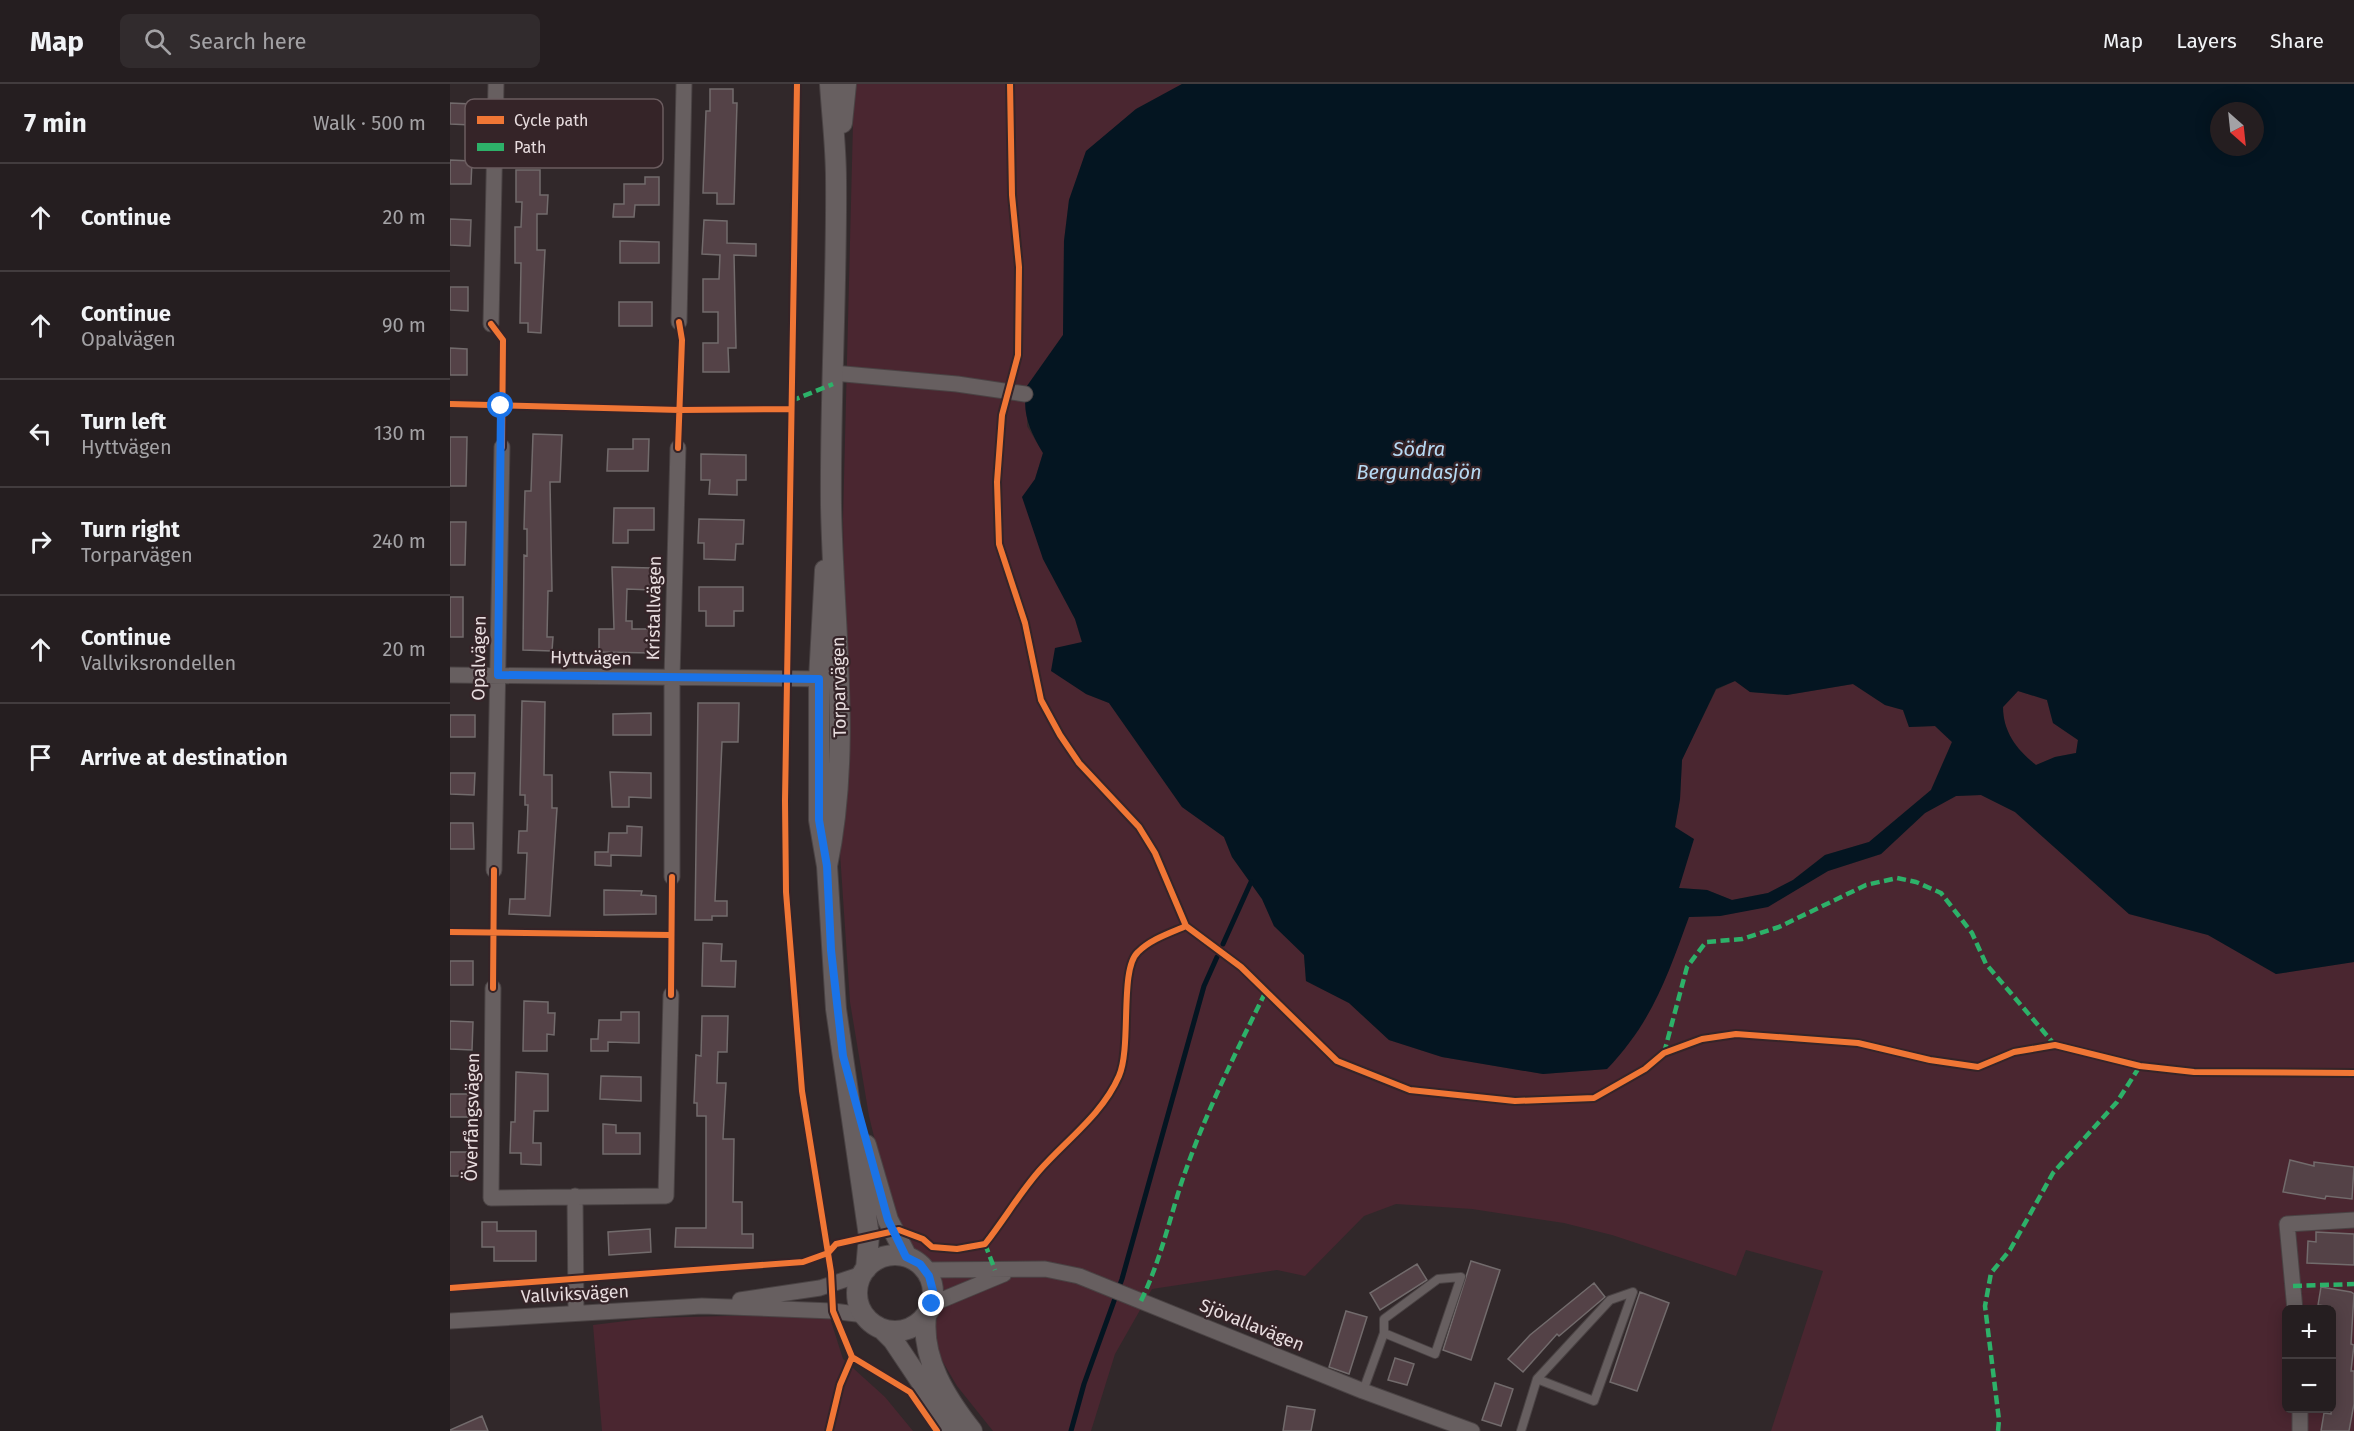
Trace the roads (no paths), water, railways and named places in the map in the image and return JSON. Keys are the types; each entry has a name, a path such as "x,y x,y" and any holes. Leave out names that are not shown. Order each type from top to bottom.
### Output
{"street":[{"path":"496,84 496,99"},
{"path":"679,322 684,84"},
{"name":"Torparvägen","path":"827,866 836,824 840,679 831,507 836,177 830,84"},
{"name":"Torparvägen","path":"836,177 846,84"},
{"path":"491,324 494,168"},
{"path":"833,373 957,384 1025,394"},
{"name":"Opalvägen","path":"494,870 502,447"},
{"name":"Kristallvägen","path":"672,877 672,678 678,448"},
{"name":"Torparvägen","path":"831,507 821,610 819,820 827,866 835,997 869,1236 864,1271"},
{"name":"Hyttvägen","path":"450,675 840,679"},
{"name":"Överfångsvägen","path":"493,988 491,1198 666,1196 671,995"},
{"name":"Torparvägen","path":"843,1056 884,1208 906,1257"},
{"path":"575,1196 576,1313"},
{"path":"2295,1305 2287,1224 2354,1220"},
{"path":"954,1431 893,1340 864,1315 857,1295 864,1271 885,1257 906,1257 925,1270 932,1283 924,1336 936,1373 951,1402 972,1431"},
{"name":"Sjövallavägen","path":"925,1270 1045,1269 1079,1276 1363,1391 1472,1431"},
{"name":"Sjövallavägen","path":"929,1310 1014,1270"},
{"name":"Vallviksvägen","path":"702,1306 820,1288 864,1271"},
{"name":"Vallviksvägen","path":"450,1321 702,1306 833,1311 864,1315"},
{"path":"882,1329 906,1329 929,1310"},
{"path":"2300,1413 2300,1431"}],"lane":[{"path":"1363,1391 1383,1333 1384,1319 1438,1279 1461,1277 1435,1354 1383,1333"},
{"path":"1521,1431 1537,1380 1610,1300 1633,1292 1594,1401 1537,1380"}],"water":[{"name":"Södra Bergundasjön","path":"1182,84 2354,84 2354,962 2276,974 2208,935 2129,914 2015,812 1981,795 1956,796 1925,813 1881,854 1828,871 1768,907 1720,916 1689,917 1657,998 1636,1034 1607,1069 1543,1074 1442,1057 1389,1040 1349,1003 1306,981 1304,955 1274,926 1262,899 1232,857 1224,837 1182,807 1109,703 1086,694 1051,671 1055,648 1082,642 1075,619 1043,559 1022,497 1035,479 1043,453 1028,421 1025,396 1027,386 1063,335 1064,241 1069,200 1086,151 1136,109","holes":["1735,681 1750,692 1787,695 1853,684 1885,705 1903,710 1909,727 1935,726 1952,742 1931,790 1869,842 1825,855 1793,880 1768,893 1732,900 1707,890 1679,888 1694,839 1675,827 1680,799 1682,760 1716,689","2018,691 2047,700 2053,723 2078,740 2076,753 2055,757 2036,765 2023,753 2008,732 2003,707"]}],"waterway":[{"path":"1223,944 1251,882"},
{"path":"1071,1431 1084,1384 1122,1279 1204,986 1217,957"}]}
